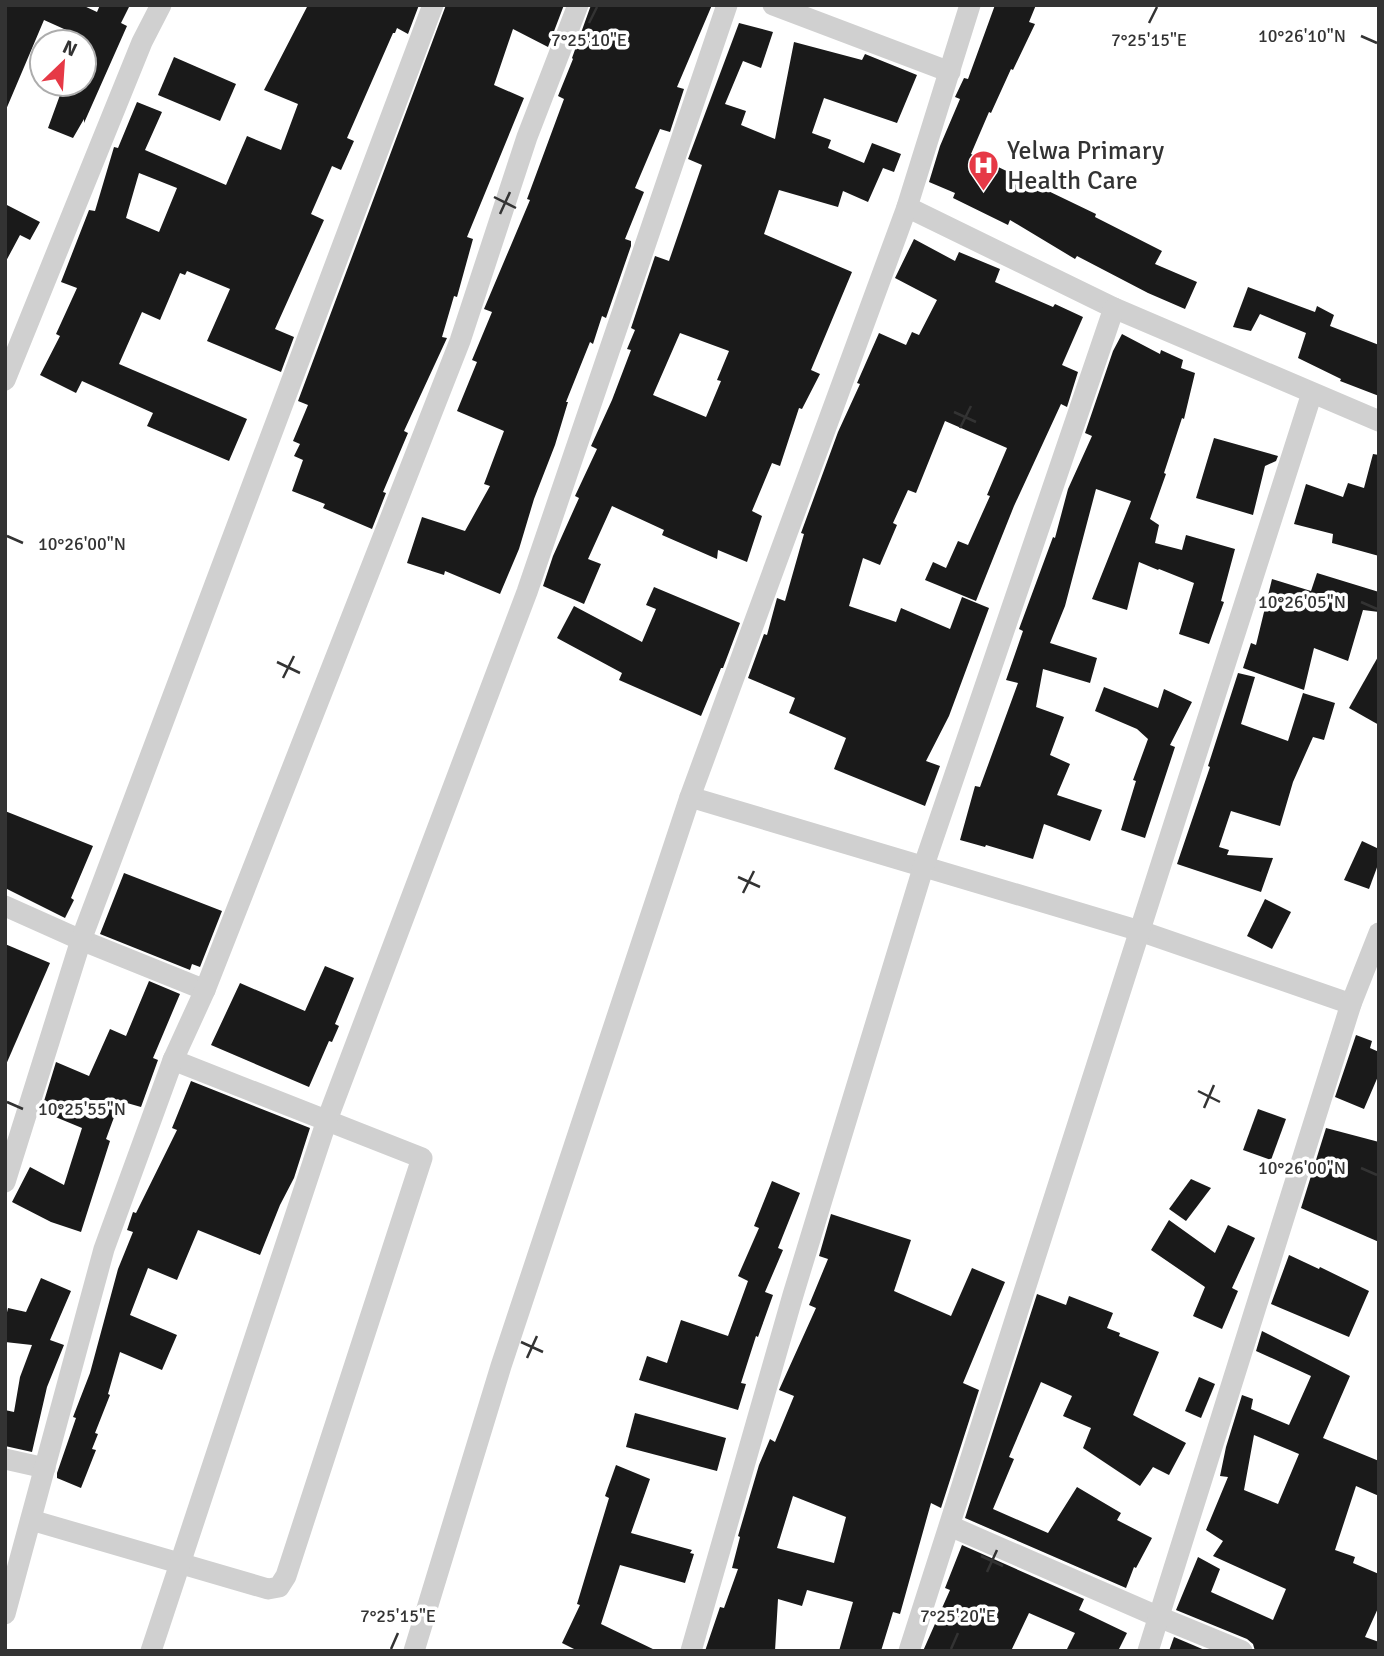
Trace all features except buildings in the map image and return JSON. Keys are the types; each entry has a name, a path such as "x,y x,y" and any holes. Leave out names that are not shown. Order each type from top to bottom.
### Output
{"street":[{"path":"5,380 9,355 142,42 161,5"},
{"path":"5,1182 81,940 433,5"},
{"path":"5,1614 104,1249 173,1060 205,990 460,341 527,137 578,5"},
{"path":"151,1651 327,1120 527,592 727,5"},
{"path":"414,1651 501,1366 690,797 906,207 970,5"},
{"path":"777,6 950,72"},
{"path":"906,207 1114,307 1379,421"},
{"path":"691,1651 793,1295 923,865 1114,307"},
{"path":"909,1651 1312,393"},
{"path":"690,797 1140,932 1351,1004"},
{"path":"5,906 205,990"},
{"path":"1149,1651 1351,1004 1379,933"},
{"path":"30,1520 268,1589 279,1587 286,1576 422,1158 173,1060"},
{"path":"5,1459 45,1468"},
{"path":"950,1526 1242,1651"}],"place":[{"name":"Yelwa Primary Health Care","path":"984,192"}]}
